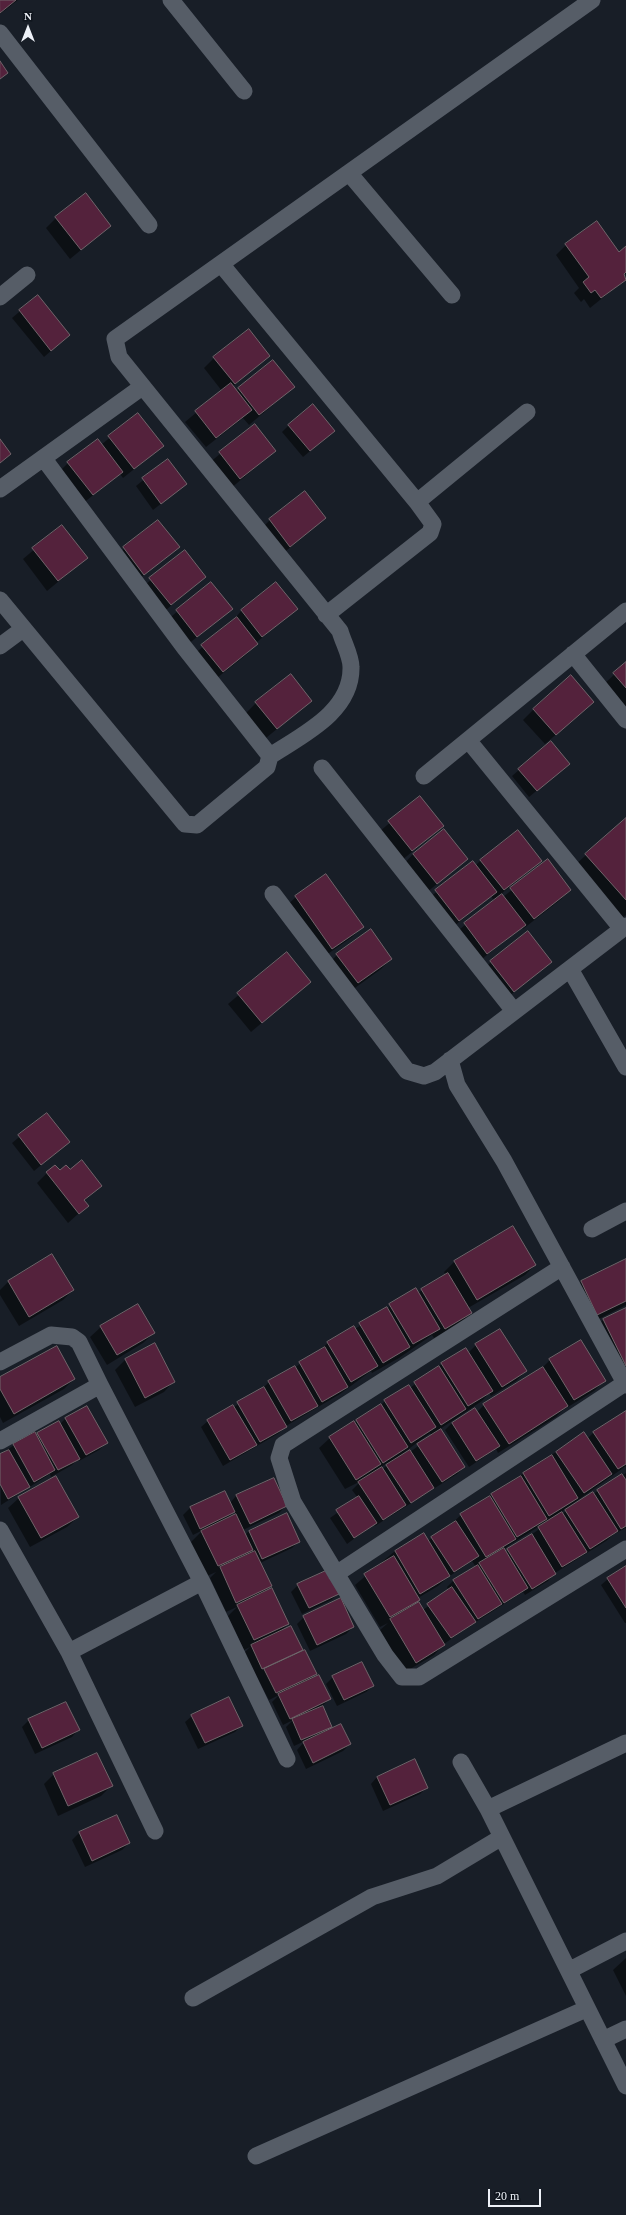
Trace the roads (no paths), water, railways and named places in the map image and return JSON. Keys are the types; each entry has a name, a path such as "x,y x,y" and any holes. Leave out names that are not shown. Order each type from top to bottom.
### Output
{"street":[{"path":"171,0 244,91"},
{"path":"0,600 185,824 197,825 267,768 270,756 325,720 348,689 351,666 340,632 118,356 115,339 592,0"},
{"path":"0,33 149,225"},
{"path":"349,173 452,295"},
{"path":"221,264 417,502 433,524 430,533 326,615"},
{"path":"0,297 27,275"},
{"path":"0,489 44,459 142,387"},
{"path":"417,502 527,412"},
{"path":"44,459 184,647 270,756"},
{"path":"424,776 626,611"},
{"path":"0,646 23,629"},
{"path":"573,654 626,720"},
{"path":"274,894 406,1071 415,1075 424,1076 435,1072 624,927 468,740"},
{"path":"322,768 514,1011"},
{"path":"570,969 626,1067"},
{"path":"336,1574 625,1384 504,1161 457,1085 450,1060"},
{"path":"592,1229 626,1211"},
{"path":"562,1267 283,1445 279,1458 293,1502 385,1655 402,1677 419,1677 626,1549"},
{"path":"0,1362 51,1335 72,1337 79,1342 100,1386 202,1582 287,1759"},
{"path":"0,1441 100,1386"},
{"path":"0,1530 69,1652 155,1831"},
{"path":"69,1652 202,1582"},
{"path":"488,1809 626,1743"},
{"path":"461,1762 488,1809 570,1970 586,2009 626,2086"},
{"path":"193,1998 372,1897 437,1876 502,1837"},
{"path":"570,1970 626,1941"},
{"path":"256,2156 586,2009"},
{"path":"603,2040 626,2029"}]}
